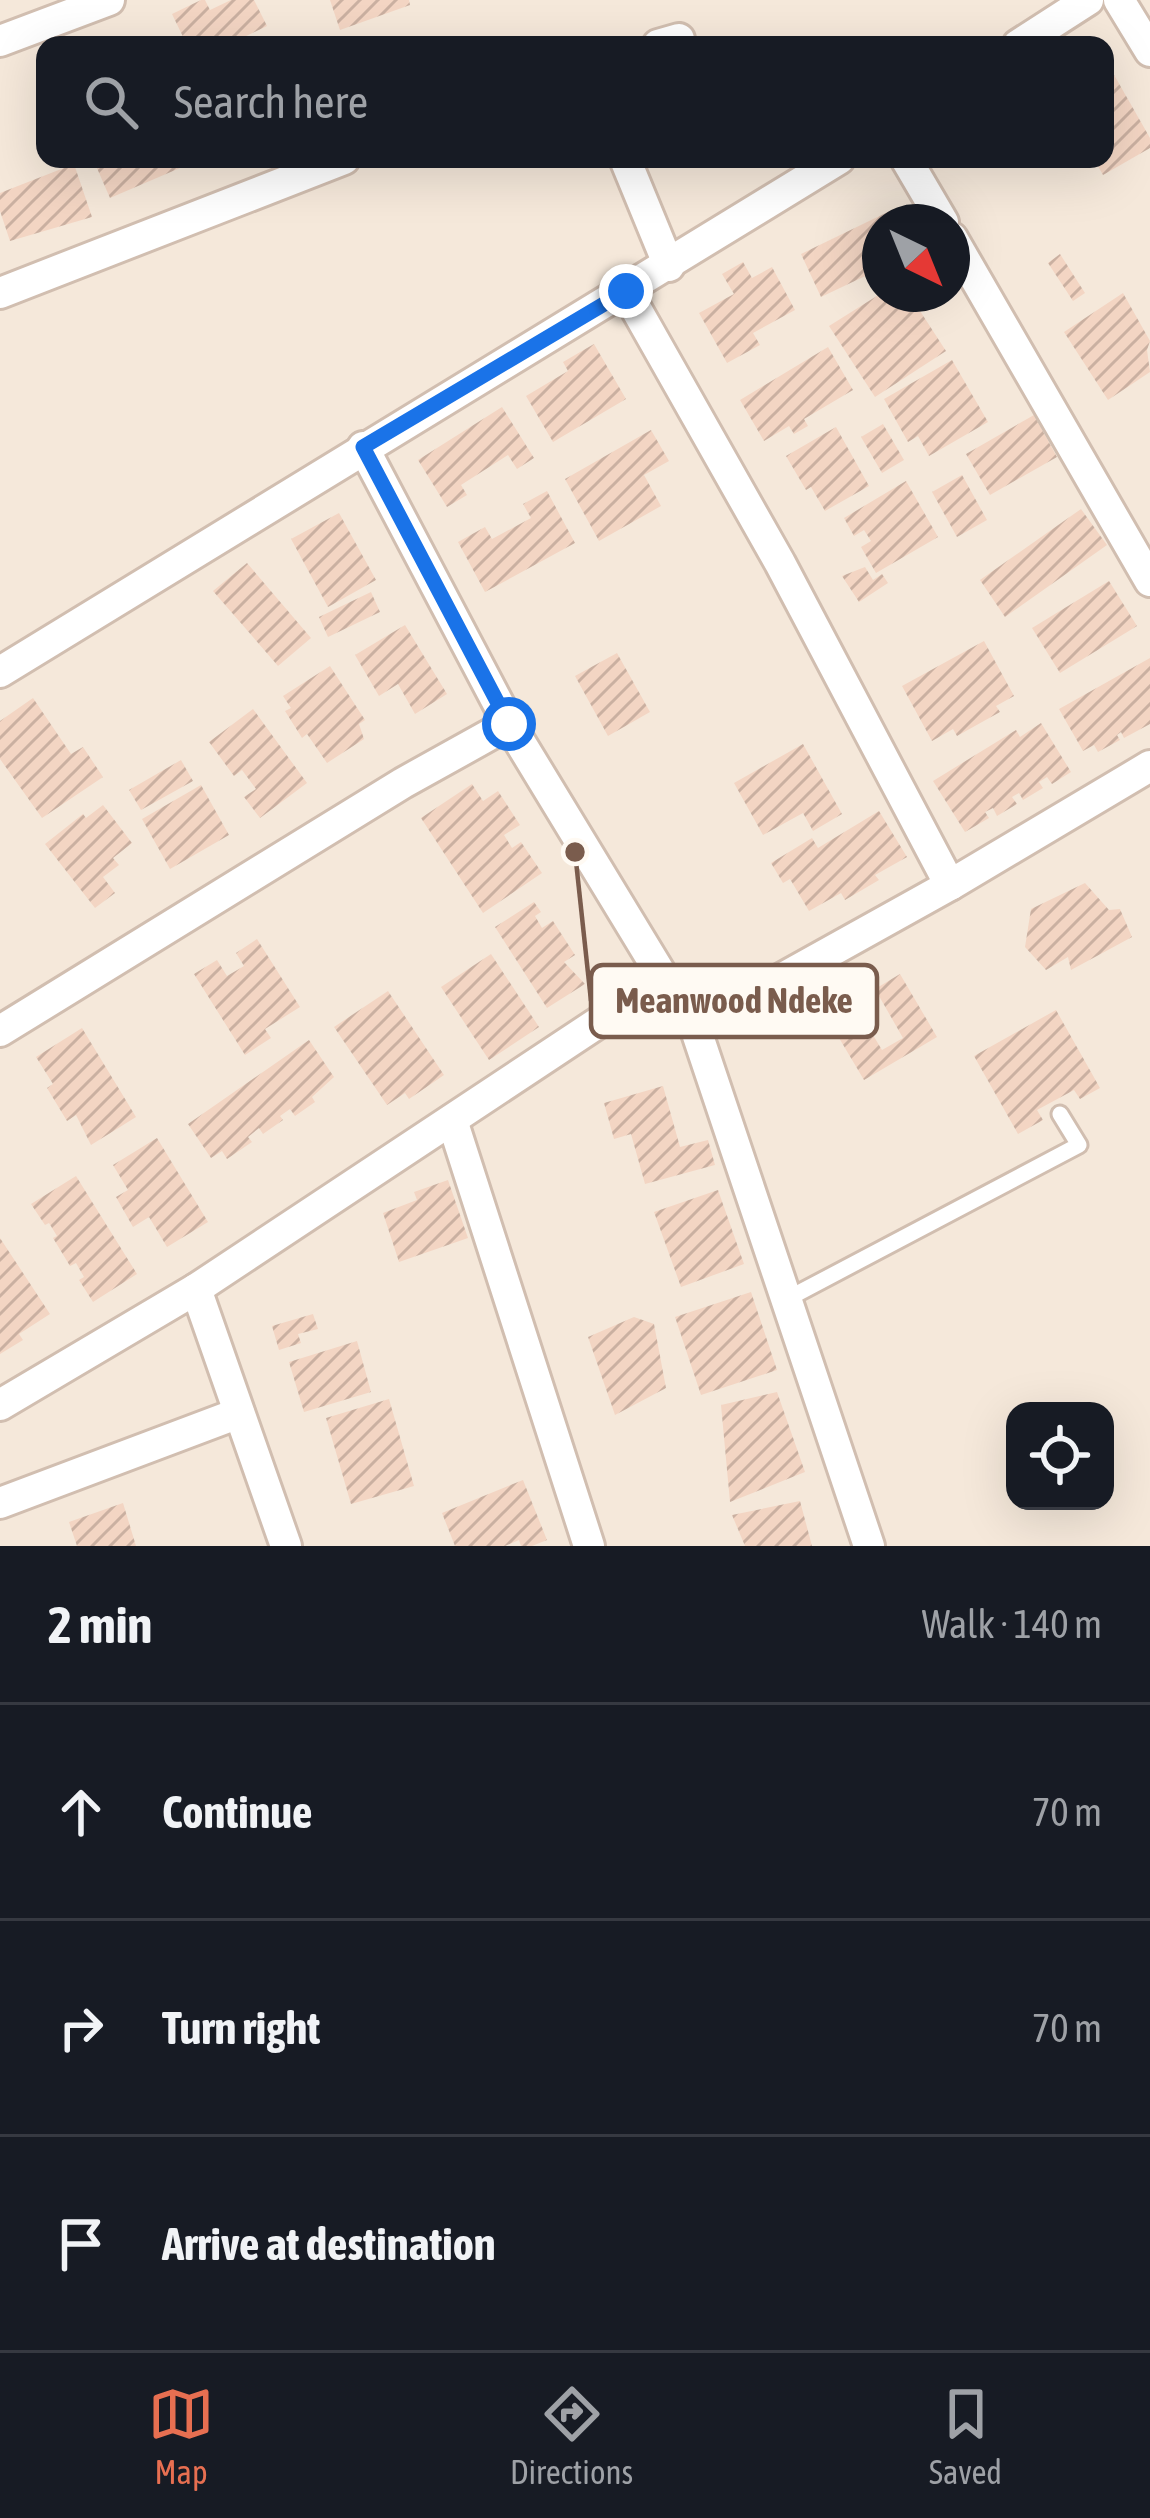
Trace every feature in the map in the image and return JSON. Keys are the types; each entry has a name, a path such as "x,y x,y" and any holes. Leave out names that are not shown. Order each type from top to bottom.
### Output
{"street":[{"path":"0,41 109,0"},
{"path":"1032,36 1088,0"},
{"path":"1120,0 1150,51"},
{"path":"0,293 321,168"},
{"path":"629,168 669,266"},
{"path":"0,673 825,168"},
{"path":"911,168 932,204"},
{"path":"970,269 1150,581"},
{"path":"626,291 780,563 950,885"},
{"path":"363,447 509,724 695,1027 869,1546"},
{"path":"0,1031 403,783 509,724"},
{"path":"695,1027 950,885 1150,766"},
{"path":"0,1405 196,1289 664,979"},
{"path":"452,1120 589,1546"},
{"path":"196,1289 286,1546"},
{"path":"0,1503 239,1413"}],"lane":[{"path":"787,1299 1079,1144 1060,1114"}],"shaded area":[{"path":"0,0 1150,0 1150,1546 0,1546"}],"building":[{"path":"201,0 210,10 231,0 254,0 267,26 246,36 183,36 172,14"},
{"path":"330,0 409,0 410,5 340,30"},
{"path":"1114,75 1150,138 1150,148 1103,175 1099,168 1114,168"},
{"path":"64,168 75,168 92,217 10,241 0,211 0,193"},
{"path":"97,168 180,168 110,198"},
{"path":"862,224 862,278 821,297 801,254"},
{"path":"1060,254 1085,293 1073,301 1048,263"},
{"path":"743,262 752,278 772,267 795,310 753,333 760,345 727,363 699,313 734,294 722,274"},
{"path":"1123,293 1150,341 1150,372 1108,400 1064,332"},
{"path":"862,305 862,312 921,312 946,351 875,397 829,326"},
{"path":"594,344 626,399 553,442 526,396 568,371 563,362"},
{"path":"828,347 853,390 804,419 808,426 794,434 789,426 764,441 740,400"},
{"path":"952,360 988,422 929,456 918,436 908,442 884,399"},
{"path":"502,407 534,458 517,469 508,455 461,485 467,495 447,507 418,460"},
{"path":"1034,415 1057,457 990,495 966,454"},
{"path":"883,424 904,460 882,473 861,437"},
{"path":"836,427 869,486 825,511 786,456"},
{"path":"651,430 669,461 644,475 661,506 599,541 565,479"},
{"path":"962,475 987,520 957,537 932,492"},
{"path":"906,481 938,537 876,573 861,547 871,541 864,530 854,536 844,518"},
{"path":"547,491 575,543 485,592 458,542 485,527 492,539 531,518 523,504"},
{"path":"1081,509 1107,545 1005,617 980,580"},
{"path":"339,513 376,580 328,607 291,539"},
{"path":"247,563 311,638 278,666 213,591"},
{"path":"865,567 873,580 882,574 888,583 859,602 842,576"},
{"path":"1109,581 1137,626 1060,673 1032,628"},
{"path":"371,592 380,612 328,637 319,617"},
{"path":"405,625 447,694 415,714 398,684 379,696 355,655"},
{"path":"984,641 1014,696 996,706 1000,712 957,736 953,729 932,741 902,686"},
{"path":"617,653 650,712 608,736 575,676"},
{"path":"1150,658 1150,724 1124,738 1121,732 1120,740 1098,752 1094,745 1083,751 1059,709"},
{"path":"330,666 365,720 359,724 364,739 327,763 307,734 302,738 285,711 291,708 283,696"},
{"path":"33,698 71,754 83,747 103,777 42,818 0,759 0,721"},
{"path":"253,709 307,783 260,818 244,797 256,789 242,770 234,776 209,742"},
{"path":"1041,723 1071,772 1052,784 1047,777 1039,782 1043,788 1023,800 1019,793 1012,797 1017,804 997,816 993,808 985,812 989,818 965,832 933,781 1016,730 1020,737"},
{"path":"803,744 842,814 813,831 803,813 763,835 734,783"},
{"path":"181,760 193,781 141,810 129,790"},
{"path":"472,784 483,801 498,791 520,825 504,835 512,848 521,842 542,873 483,913 421,818"},
{"path":"201,785 229,835 170,869 142,819"},
{"path":"103,805 132,843 113,858 119,865 103,877 115,893 95,908 45,844 83,814 86,818"},
{"path":"879,811 907,857 845,900 841,893 809,911 790,879 783,883 771,863 812,838 818,848"},
{"path":"1085,883 1109,910 1120,909 1132,937 1071,970 1068,957 1046,970 1025,947 1031,909"},
{"path":"534,902 541,912 535,916 542,928 553,921 575,955 564,962 585,984 547,1008 495,927"},
{"path":"257,939 300,1007 265,1029 271,1038 245,1055 194,974 217,960 227,976 244,966 236,953"},
{"path":"491,954 539,1027 489,1060 441,987"},
{"path":"900,974 937,1037 864,1080 826,1016 852,1000 882,1050 903,1038 875,989"},
{"path":"388,991 444,1075 409,1099 405,1093 387,1105 334,1027"},
{"path":"1056,1010 1100,1088 1080,1099 1074,1090 1037,1110 1043,1120 1018,1134 974,1056"},
{"path":"82,1028 136,1117 91,1145 76,1115 67,1121 47,1088 53,1084 36,1057"},
{"path":"309,1040 334,1077 312,1097 315,1102 295,1116 290,1109 263,1134 259,1128 248,1137 252,1142 227,1159 222,1151 211,1158 188,1124"},
{"path":"663,1086 680,1147 708,1140 715,1165 645,1184 631,1134 614,1139 604,1103"},
{"path":"157,1138 208,1222 167,1247 149,1217 133,1227 116,1197 128,1190 113,1165"},
{"path":"76,1176 137,1274 93,1302 79,1280 84,1277 76,1263 70,1266 49,1223 45,1225 31,1204"},
{"path":"448,1180 468,1238 399,1262 383,1213 417,1200 414,1192"},
{"path":"718,1190 744,1264 681,1287 654,1212"},
{"path":"0,1238 50,1314 19,1334 23,1340 0,1354"},
{"path":"751,1292 777,1370 701,1395 675,1317"},
{"path":"313,1314 318,1329 298,1334 301,1343 279,1350 272,1326"},
{"path":"634,1317 654,1324 666,1388 615,1415 588,1337"},
{"path":"357,1341 371,1392 304,1412 289,1362"},
{"path":"777,1392 805,1472 730,1502 721,1405"},
{"path":"389,1399 414,1486 351,1504 326,1418"},
{"path":"523,1480 547,1540 532,1546 521,1546 519,1540 505,1546 455,1546 442,1513"},
{"path":"800,1501 812,1546 745,1546 732,1515"},
{"path":"123,1503 136,1546 77,1546 69,1522"}],"place":[{"name":"Meanwood Ndeke","path":"575,852"}],"route":[{"path":"509,724 363,447 626,291"}]}
